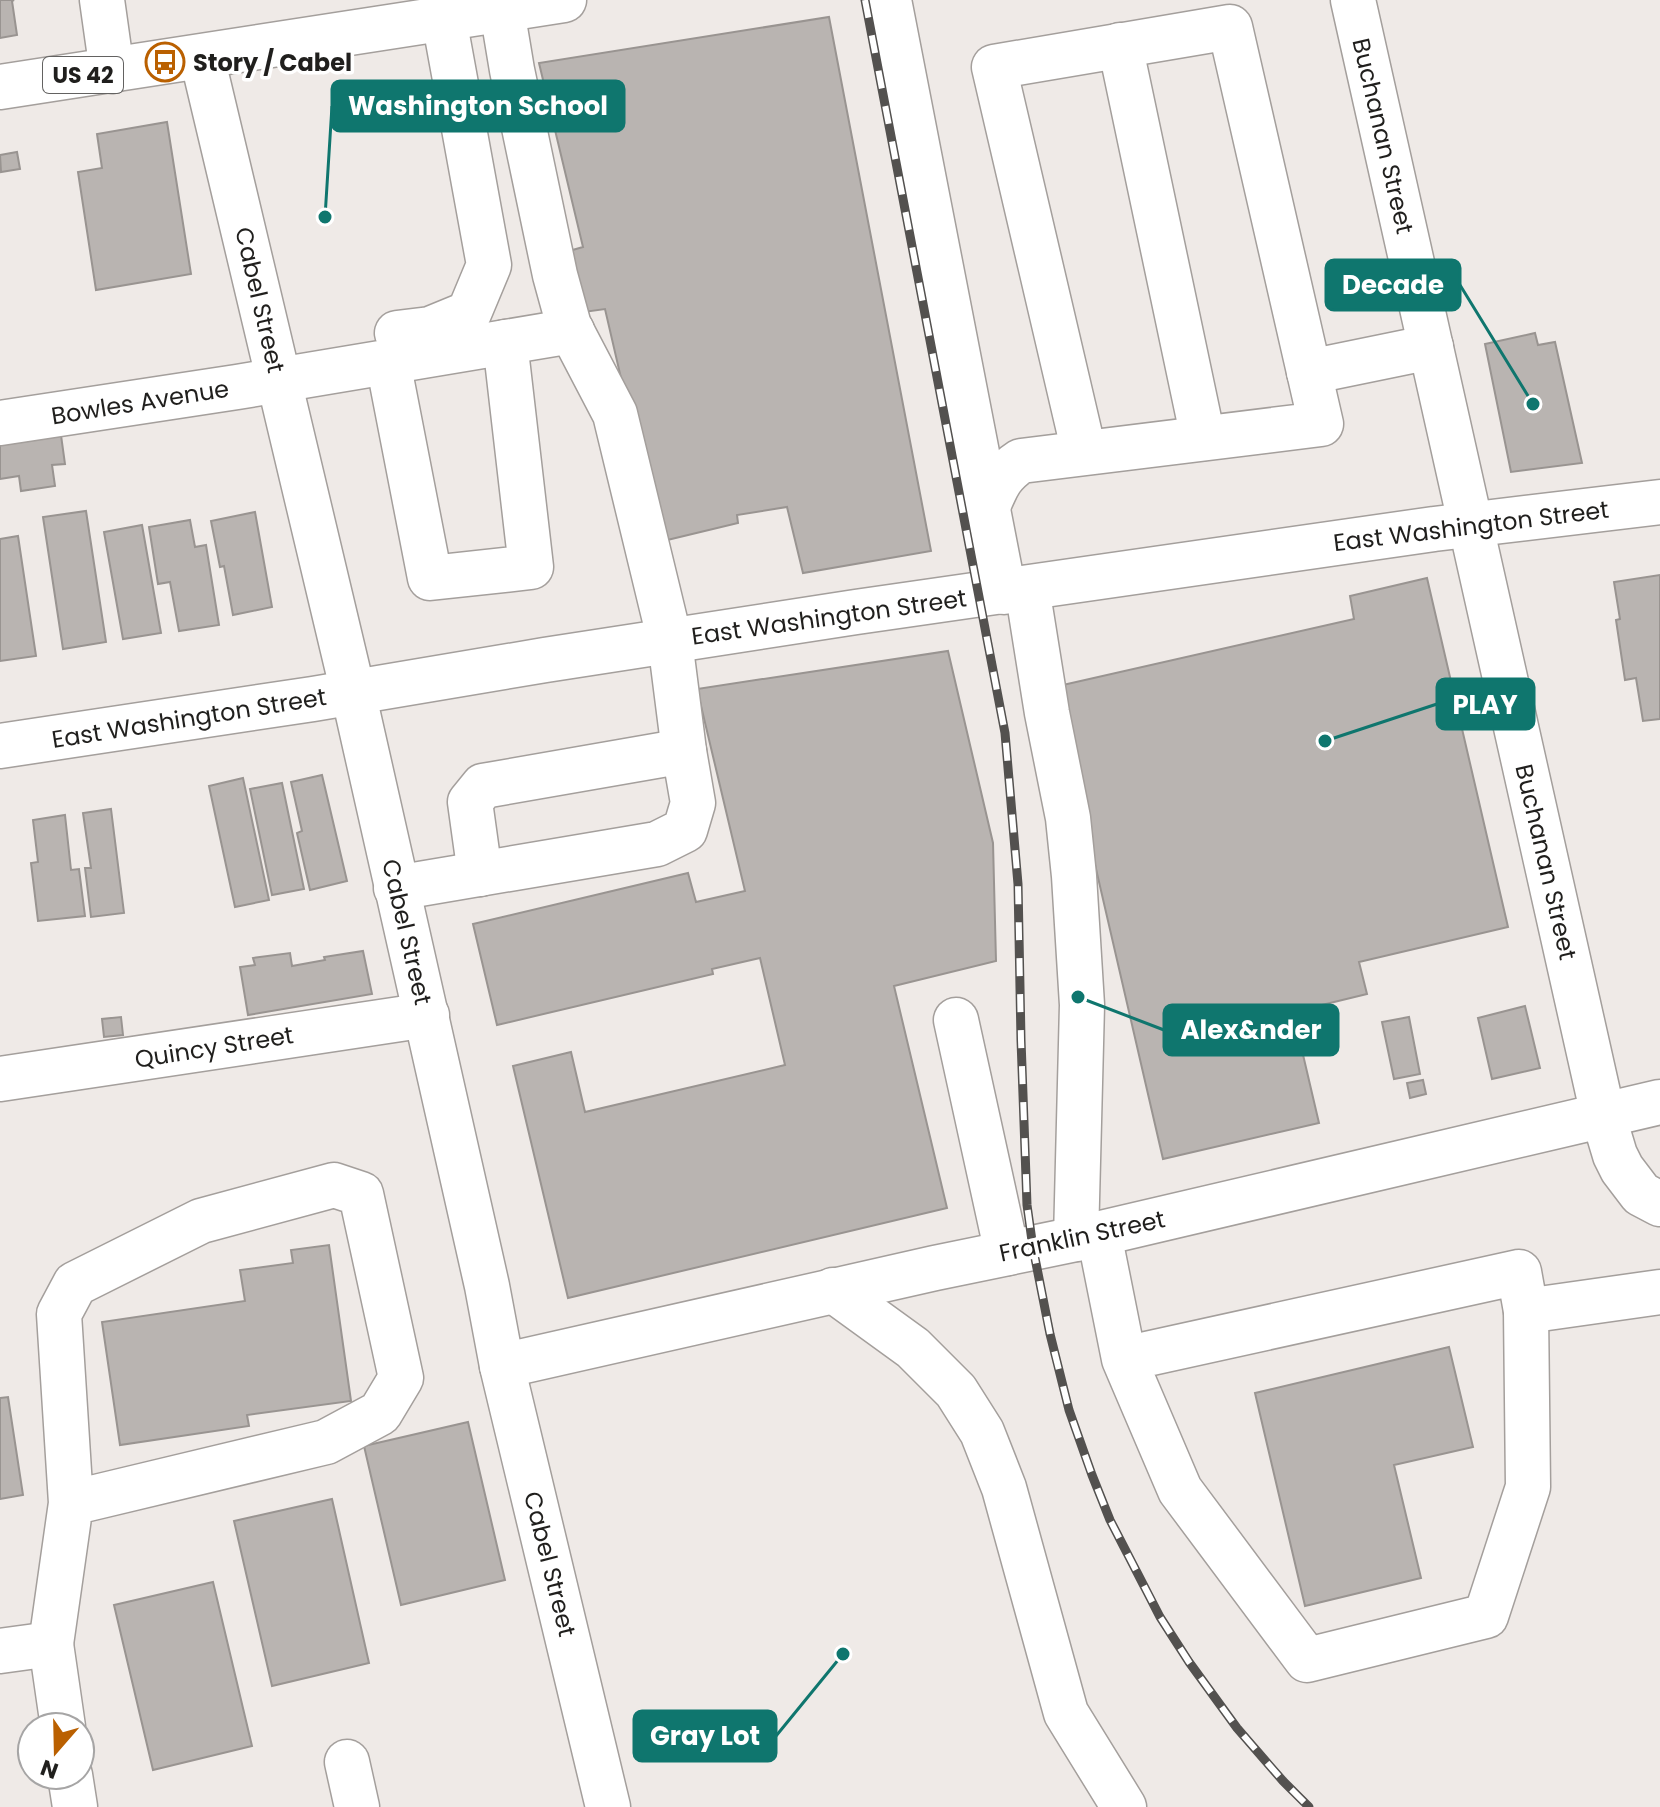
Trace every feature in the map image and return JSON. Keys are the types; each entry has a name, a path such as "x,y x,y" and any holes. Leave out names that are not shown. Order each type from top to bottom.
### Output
{"street":[{"path":"102,0 112,71"},
{"name":"US 42","path":"0,87 564,0"},
{"path":"889,0 988,506 1016,590 1047,713 1068,818 1082,1005 1088,1236 1124,1359 1180,1490 1307,1660 1486,1616 1528,1487 1526,1311 1519,1272 1124,1359"},
{"name":"Buchanan Street","path":"1353,0 1603,1115 1622,1169 1641,1194 1660,1204"},
{"path":"396,888 657,844 685,830 693,803 670,641 615,414 572,331 555,275 512,70 511,6"},
{"path":"276,369 315,351 365,336 430,329 469,313 489,265 444,19"},
{"path":"988,506 1007,470 1021,461 1321,424 1230,27 994,67 1084,452"},
{"path":"1120,45 1203,438"},
{"name":"Cabel Street","path":"202,57 353,692 487,1286 502,1366 608,1807"},
{"path":"276,369 388,362 572,331"},
{"path":"388,362 430,578 531,567 505,342"},
{"path":"1309,372 1431,347"},
{"name":"Bowles Avenue","path":"0,423 276,369"},
{"name":"East Washington Street","path":"0,746 1016,590 1471,525 1660,502"},
{"path":"480,874 470,802 483,786 684,751"},
{"name":"Quincy Street","path":"0,1079 427,1015"},
{"path":"956,1020 1007,1253"},
{"name":"Franklin Street","path":"502,1366 833,1290 1088,1236 1660,1102"},
{"path":"61,1711 51,1644 71,1503 59,1314 75,1284 201,1221 334,1185 361,1194 401,1378 380,1413 326,1442 71,1503"},
{"path":"833,1290 913,1348 956,1391 982,1432 1004,1488 1066,1713 1124,1807"},
{"path":"1526,1311 1660,1292"},
{"path":"0,1651 51,1644"},
{"path":"347,1762 357,1807"}],"building":[{"path":"0,0 14,0 17,35 0,38"},
{"path":"829,17 931,551 803,573 787,507 737,515 738,523 659,542 605,309 584,312 569,251 583,247 539,63"},
{"path":"167,122 191,274 96,290 78,172 102,168 97,134"},
{"path":"17,152 20,169 1,172 0,155"},
{"path":"1535,333 1538,345 1555,342 1582,463 1511,472 1485,344"},
{"path":"60,428 65,464 52,465 55,486 21,491 19,476 0,479 0,437"},
{"path":"86,511 106,642 63,649 43,517"},
{"path":"255,512 272,607 233,615 224,566 220,567 211,521"},
{"path":"190,520 195,547 206,545 219,625 179,631 170,582 158,584 149,527"},
{"path":"142,525 161,633 123,639 104,532"},
{"path":"18,536 36,656 0,661 0,539"},
{"path":"1660,575 1660,719 1643,721 1636,678 1625,680 1614,582"},
{"path":"1427,578 1508,927 1359,962 1367,994 1293,1012 1319,1123 1163,1159 1054,687 1354,619 1350,596"},
{"path":"948,651 993,843 996,961 894,986 947,1208 568,1298 513,1066 571,1052 585,1112 785,1065 760,958 712,969 713,974 497,1025 473,924 688,873 696,902 745,891 697,689"},
{"path":"322,775 347,881 310,890 297,833 302,831 291,782"},
{"path":"243,778 269,900 235,907 209,786"},
{"path":"282,783 304,889 272,895 250,789"},
{"path":"111,809 124,913 91,917 85,868 91,868 83,813"},
{"path":"65,815 71,870 79,869 85,916 38,921 31,863 38,862 33,820"},
{"path":"363,951 372,994 248,1015 240,967 255,965 253,958 290,953 292,966"},
{"path":"1525,1006 1540,1068 1492,1079 1478,1018"},
{"path":"121,1017 123,1035 104,1037 102,1019"},
{"path":"1409,1017 1420,1074 1394,1079 1382,1022"},
{"path":"1423,1080 1426,1094 1410,1098 1407,1083"},
{"path":"329,1245 351,1401 247,1415 249,1426 120,1445 102,1322 245,1301 240,1270 293,1263 291,1250"},
{"path":"1449,1347 1473,1447 1394,1465 1421,1578 1305,1606 1255,1393"},
{"path":"8,1397 23,1495 0,1499 0,1398"},
{"path":"468,1422 505,1580 401,1605 364,1446"},
{"path":"332,1499 369,1663 272,1686 234,1521"},
{"path":"213,1582 252,1746 153,1770 114,1605"}],"railway":[{"path":"865,0 1005,733 1018,884 1027,1205 1050,1334 1069,1410 1092,1475 1110,1520 1160,1617 1237,1728 1309,1807"}],"place":[{"name":"Story / Cabel","path":"165,62"},
{"name":"Washington School","path":"325,217"},
{"name":"Decade","path":"1533,404"},
{"name":"PLAY","path":"1325,741"},
{"name":"Alex&nder","path":"1078,997"},
{"name":"Gray Lot","path":"843,1654"}]}
